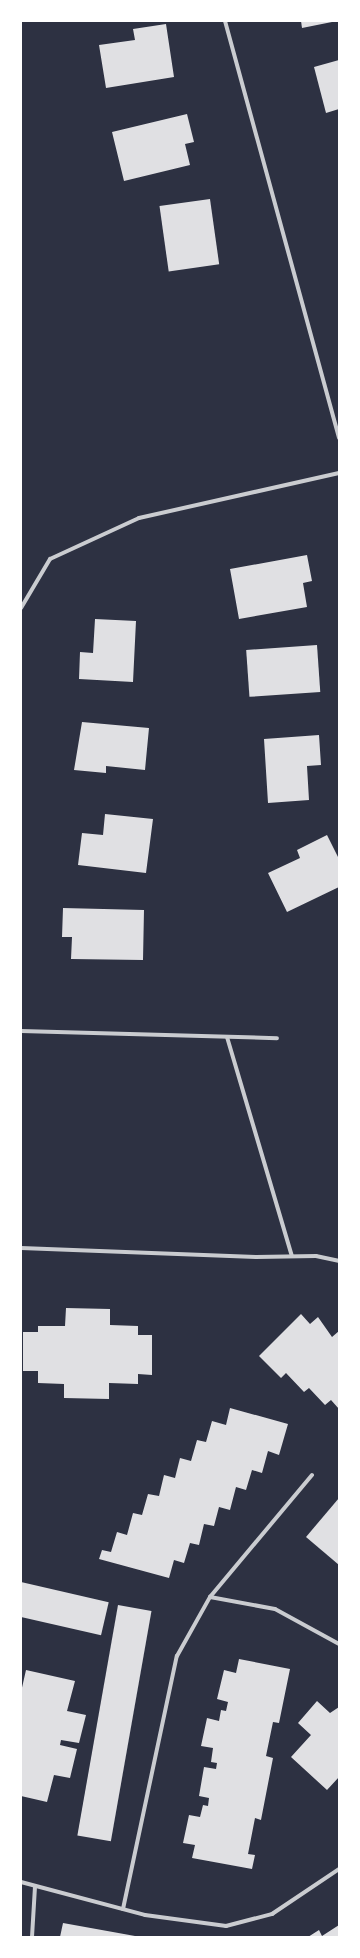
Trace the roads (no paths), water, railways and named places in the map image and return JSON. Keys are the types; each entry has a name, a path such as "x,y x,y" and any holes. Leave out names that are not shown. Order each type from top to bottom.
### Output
{"street":[{"path":"225,21 339,438"},
{"path":"21,608 50,559 139,518 339,473"},
{"path":"21,1031 277,1038"},
{"path":"227,1037 292,1256"},
{"path":"21,1248 316,1256 339,1261"},
{"path":"123,1909 177,1656 210,1597 312,1475"},
{"path":"210,1597 275,1609 339,1644"},
{"path":"21,1882 123,1909 226,1926 272,1914 339,1869"},
{"path":"32,1937 34,1886"}]}
